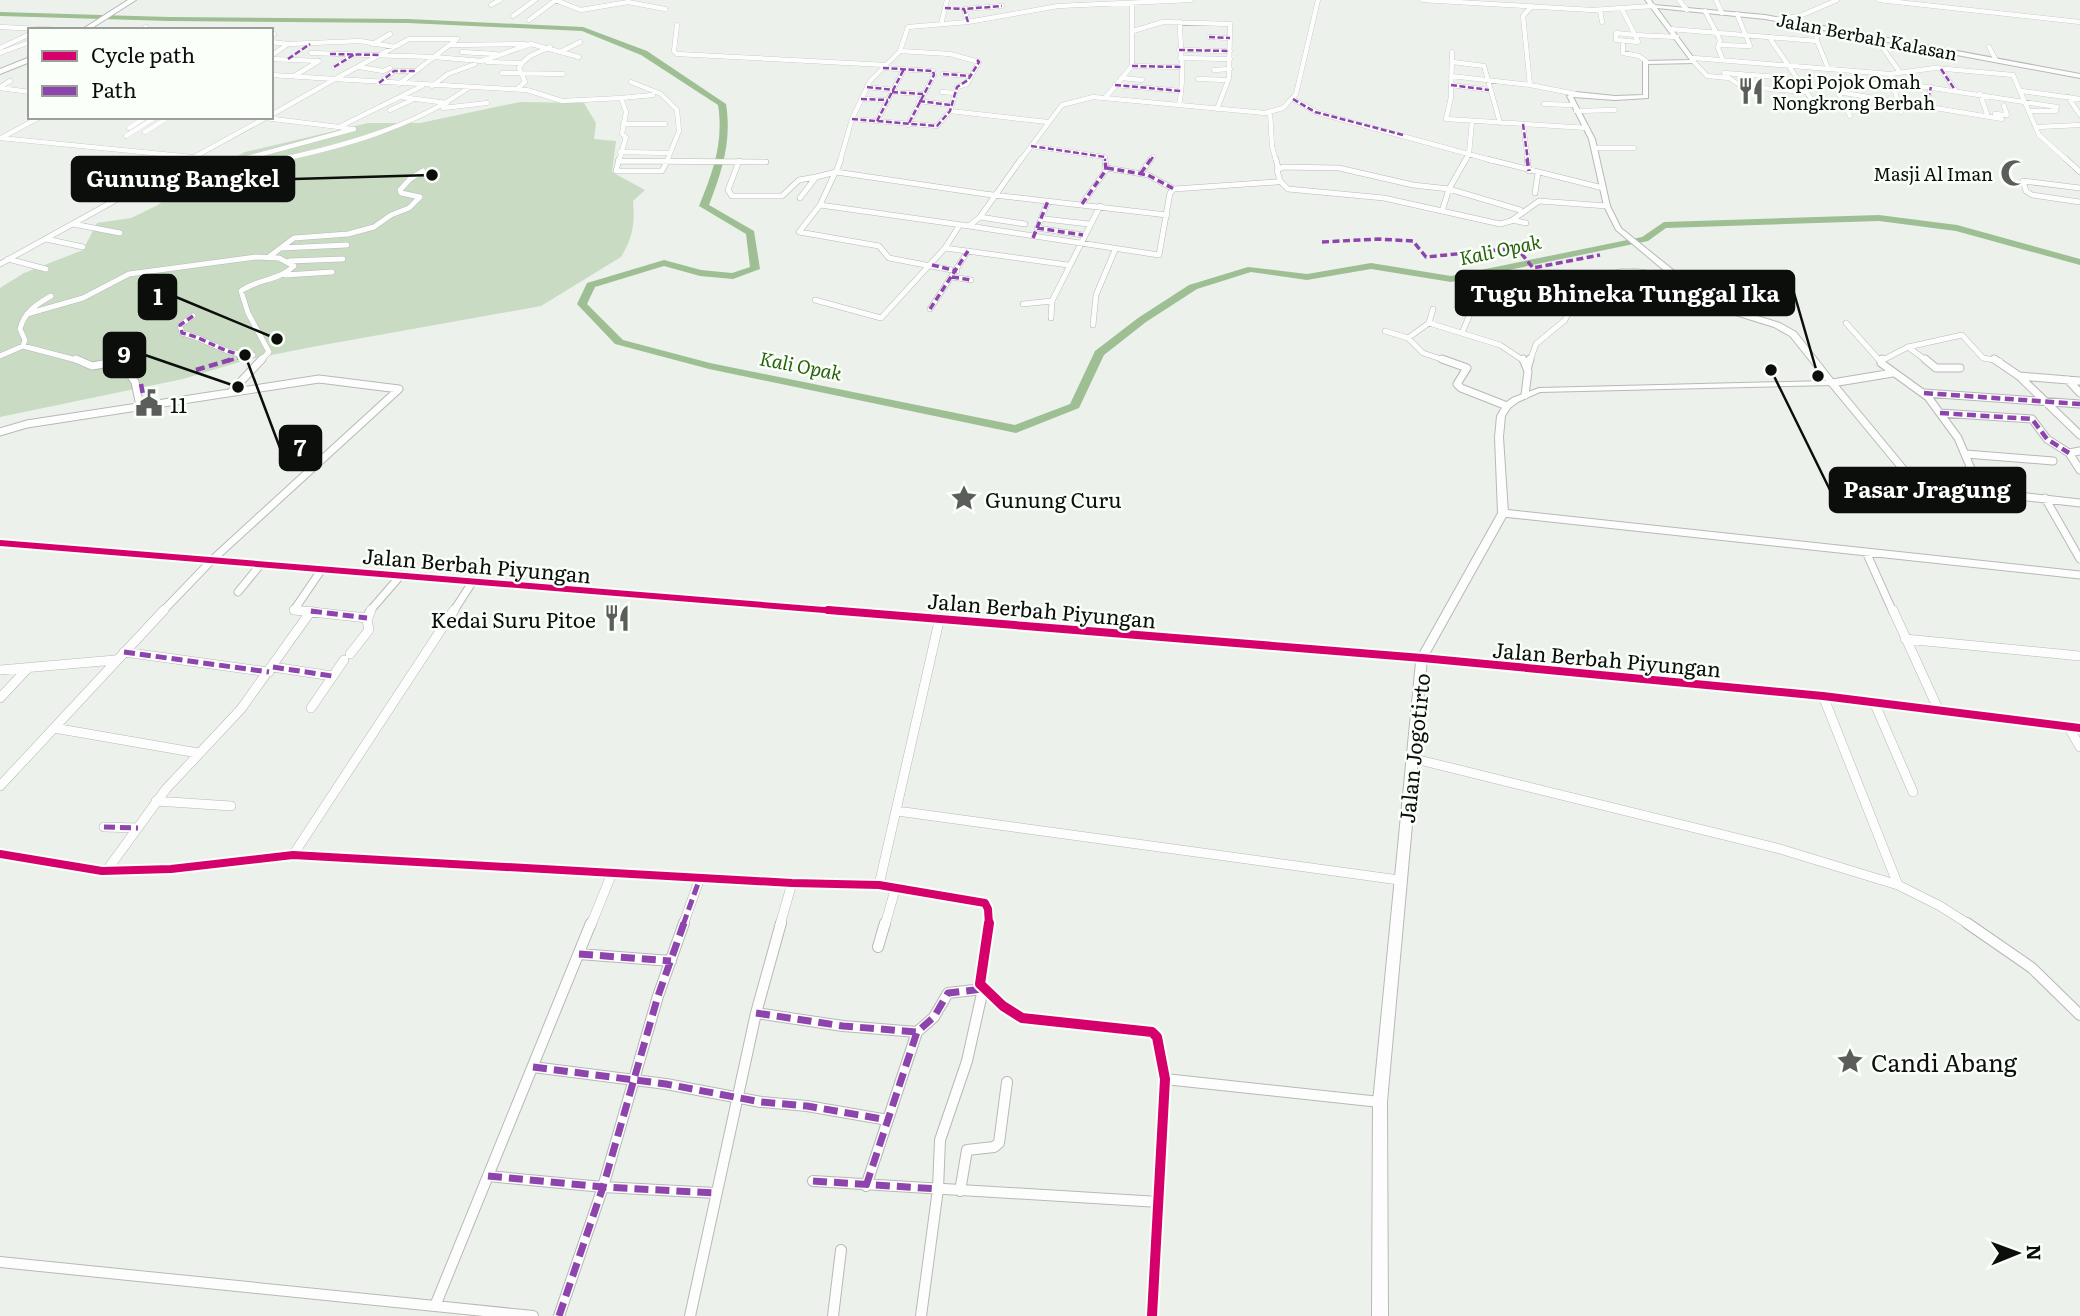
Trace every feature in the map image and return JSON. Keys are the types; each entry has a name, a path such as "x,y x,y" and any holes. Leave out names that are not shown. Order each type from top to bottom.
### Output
{"highway":[{"path":"86,28 133,0"},
{"path":"0,72 28,60"}],"street":[{"path":"491,5 500,0"},
{"path":"513,16 535,0"},
{"path":"529,20 555,0 582,10 600,9 607,4 624,2 660,6 665,9"},
{"path":"941,24 947,0"},
{"path":"977,0 977,8"},
{"path":"1034,0 1036,9"},
{"path":"957,271 889,258 879,246 799,232 820,205 835,174 850,136 852,119 867,87 900,51 908,27 968,22 1036,9 1191,0"},
{"path":"970,226 1048,122 1062,105 1068,102 1105,98 1270,112 1292,103 1312,35 1318,0"},
{"path":"1423,0 1600,10 1653,6"},
{"path":"1648,0 1707,76 1729,78 1738,86 1804,92"},
{"path":"1679,0 1687,10"},
{"path":"1716,0 1722,13"},
{"path":"1777,19 1801,16 1837,0"},
{"path":"1879,0 2080,22"},
{"path":"1629,1 1635,8"},
{"path":"1105,98 1132,66 1132,3"},
{"path":"1003,4 1007,14"},
{"path":"945,8 1012,5"},
{"path":"1530,85 1523,16 1532,6"},
{"name":"Jalan Berbah Kalasan","path":"1653,6 1777,19 2080,76"},
{"path":"964,9 968,22"},
{"path":"1609,44 1616,40 1638,43 1622,9"},
{"path":"1600,10 1602,22"},
{"path":"1706,11 1716,32 1723,60"},
{"path":"1719,45 1749,47 1737,14"},
{"path":"1179,105 1184,82 1179,50 1180,22"},
{"path":"1133,31 1157,23 1230,24 1230,69 1217,109"},
{"path":"677,25 674,51 677,54 929,69 934,75 908,125"},
{"path":"0,27 28,28"},
{"path":"1816,27 1817,41 1828,68"},
{"path":"1670,29 1817,41"},
{"path":"1616,40 1616,33 1677,37"},
{"path":"373,44 390,34"},
{"path":"1,51 28,35"},
{"path":"303,44 313,37"},
{"path":"1209,37 1230,38"},
{"path":"1769,37 1814,103"},
{"path":"1875,38 1899,71"},
{"path":"273,114 410,39 457,39 399,84"},
{"path":"273,42 310,44 356,41 395,47"},
{"path":"562,51 580,41"},
{"path":"1,51 28,43"},
{"path":"294,76 328,54 339,43"},
{"path":"273,55 288,44"},
{"path":"288,59 310,44"},
{"path":"449,45 550,47 579,57"},
{"path":"432,86 448,74 528,45"},
{"path":"1623,45 1623,53 1639,56 1646,61 1723,60 1890,74 1899,71 1941,69 2013,75 2039,135 2080,172"},
{"path":"517,89 525,82 520,72 522,64 530,56 550,47"},
{"path":"1989,47 1996,60"},
{"path":"1179,50 1230,51"},
{"path":"852,119 934,127 941,124 955,93 971,76 979,62 946,53 900,51"},
{"path":"311,52 522,64"},
{"path":"462,52 503,54"},
{"path":"1452,52 1451,97 1445,118 1587,128"},
{"path":"334,67 355,54"},
{"path":"273,57 318,61"},
{"path":"1180,58 1230,59"},
{"path":"1451,76 1530,85 1576,94 1615,98 1646,97 1646,61"},
{"path":"1453,62 1484,66 1500,123"},
{"path":"1132,66 1181,67"},
{"path":"359,67 383,71 390,68"},
{"path":"877,121 904,69"},
{"path":"1214,70 1230,69"},
{"path":"1941,69 1955,90"},
{"path":"379,83 394,71 416,71"},
{"path":"1704,72 1778,77"},
{"path":"502,73 563,74"},
{"path":"943,74 971,76"},
{"path":"1890,74 1901,112"},
{"path":"273,75 422,86 517,89 540,92 562,101 659,94"},
{"path":"1121,78 1142,80"},
{"path":"1198,79 1228,80"},
{"path":"0,88 10,81"},
{"path":"1850,116 1838,92 1837,81 1969,90 2056,109 2030,111"},
{"path":"621,97 626,108 622,134 626,137 616,171 660,172 680,132 680,118 675,108 659,94 631,82"},
{"path":"1115,85 1181,91"},
{"path":"21,91 28,86"},
{"path":"339,127 422,86"},
{"path":"1451,86 1489,90"},
{"path":"433,102 453,87"},
{"path":"867,87 923,94"},
{"path":"1926,107 1931,87"},
{"path":"0,88 28,92"},
{"path":"440,108 468,88"},
{"path":"0,97 15,90"},
{"path":"2022,91 2080,99"},
{"path":"942,92 955,93"},
{"path":"1838,92 1987,115 2007,114 2004,106"},
{"path":"1576,94 1570,96 1595,148 1607,206 1615,224 1675,278 1713,302 1793,334 1913,481 1921,485 2080,503"},
{"path":"1980,94 1987,115"},
{"path":"401,97 447,103"},
{"path":"2068,97 2080,115"},
{"path":"390,110 413,99"},
{"path":"861,99 888,100"},
{"path":"1293,99 1318,113 1529,171 1603,188"},
{"path":"919,102 1048,122"},
{"path":"1,138 237,160 255,165 320,151 440,108 487,103"},
{"path":"1544,104 1615,110"},
{"path":"1961,106 1964,113"},
{"path":"1270,112 1272,146 1280,181 1288,189 1384,198 1500,224 1512,220 1526,223"},
{"path":"1987,115 2002,119"},
{"path":"273,118 354,129 358,132 354,138"},
{"path":"1,138 36,119"},
{"path":"129,128 143,119"},
{"path":"126,136 153,119"},
{"path":"145,132 166,119"},
{"path":"0,264 264,119"},
{"path":"1442,211 1449,189 1469,154 1472,121"},
{"path":"623,124 665,124"},
{"path":"1523,124 1529,171"},
{"path":"2037,127 2080,125"},
{"path":"243,175 230,170 237,160 317,142 354,129"},
{"path":"1031,146 1103,155 1107,168"},
{"path":"1595,148 1634,148"},
{"path":"620,152 669,153"},
{"path":"1141,173 1153,157"},
{"path":"618,162 766,162"},
{"path":"739,162 728,190 732,196 782,196 799,180 835,174 995,196 1167,215"},
{"path":"1278,168 1331,167 1413,185 1449,189 1520,210"},
{"path":"1107,168 1141,173 1174,190 1280,181"},
{"path":"1082,204 1107,168"},
{"path":"270,256 297,237 343,235 363,230 406,210 420,197 401,193 400,190 410,178 423,171"},
{"path":"2024,172 2028,181"},
{"path":"1535,193 1538,173"},
{"path":"800,198 816,177"},
{"path":"2080,188 2023,181 2026,191 2032,195 2080,202"},
{"path":"820,205 970,226 1158,258 1170,192 1174,190"},
{"path":"1033,238 1048,201"},
{"path":"1512,220 1520,210 1544,201 1607,206"},
{"path":"1051,318 1052,301 1100,206"},
{"path":"980,216 1025,224"},
{"path":"1045,219 1089,224"},
{"path":"73,224 120,233"},
{"path":"815,300 881,318 932,265 959,226"},
{"path":"1037,228 1083,235"},
{"path":"46,239 83,247"},
{"path":"281,248 347,245"},
{"path":"305,260 313,246"},
{"path":"944,248 1068,265"},
{"path":"1093,325 1096,295 1115,250"},
{"path":"930,309 968,251"},
{"path":"27,314 83,298 129,274 270,256 289,261 343,259"},
{"path":"0,258 46,269"},
{"path":"282,275 293,269 293,264 289,261"},
{"path":"1596,281 1612,270 1623,268 1675,278"},
{"path":"232,391 269,352 248,313 241,291 250,284 282,275 332,272"},
{"path":"952,277 971,280"},
{"path":"1462,333 1478,295 1517,301 1526,286 1548,282"},
{"path":"23,346 25,340 20,329 27,314 32,306 51,296"},
{"path":"1023,304 1052,301"},
{"path":"1525,395 1528,366 1536,344 1565,320 1572,306"},
{"path":"1408,338 1429,323 1433,309"},
{"path":"193,316 180,326 182,333 202,337 242,357 253,355"},
{"path":"1429,323 1507,347 1522,357 1528,366"},
{"path":"1846,323 1893,373 1924,393 1966,454 1980,490"},
{"path":"1385,331 1408,338 1423,353 1467,368 1457,384 1461,388 1507,406"},
{"path":"1880,361 1908,347 1962,335 1983,358 1998,360 2018,376 2080,435"},
{"path":"0,356 23,346 65,355 92,366 121,361 128,367 142,405"},
{"path":"1908,347 1936,368 1961,369"},
{"path":"1893,373 1832,383 1539,390 1525,395 1507,406 1501,416 1499,437 1503,513 2080,575"},
{"path":"2018,376 2080,380"},
{"path":"0,432 27,424 142,405 326,379 399,390 212,560 115,660 0,786"},
{"path":"2068,380 2080,393"},
{"path":"1527,381 1539,390"},
{"path":"141,384 144,390 142,405"},
{"path":"1924,393 2080,404"},
{"path":"1940,413 2032,419 2047,439 2069,453 2080,470"},
{"path":"2069,453 2080,452"},
{"path":"1966,454 2053,461"},
{"path":"2045,498 2080,559"},
{"name":"Jalan Jogotirto","path":"1380,1316 1380,1102 1422,658 1503,513"},
{"name":"Jalan Berbah Piyungan","path":"0,542 1422,658 1823,696 2080,728"},
{"path":"1866,552 1939,711"},
{"path":"238,592 261,564"},
{"path":"322,569 294,610 368,618"},
{"path":"311,708 332,676 369,630 369,612 401,575"},
{"path":"293,855 473,581"},
{"path":"107,870 156,801 198,753 225,729 311,611"},
{"path":"879,885 940,617"},
{"path":"1905,639 2080,656"},
{"path":"124,652 332,676"},
{"path":"0,670 115,660"},
{"path":"0,698 28,668"},
{"path":"1823,696 1898,885"},
{"path":"1874,702 1913,792"},
{"path":"2068,726 2080,747"},
{"path":"54,728 198,753"},
{"path":"1411,758 1780,849 1898,885 1940,906 1993,940 2032,968 2080,1015"},
{"path":"156,801 232,806"},
{"path":"897,811 1399,880"},
{"path":"104,827 138,828"},
{"path":"0,854 107,870 171,869 293,855 792,883 879,885 985,904 991,915 979,973 983,989 967,1061 940,1140 938,1189 921,1316"},
{"path":"435,1306 612,873"},
{"path":"559,1316 603,1188 633,1080 671,961 701,878"},
{"path":"690,1316 756,1013 792,883"},
{"path":"878,947 895,890"},
{"path":"579,954 671,961"},
{"path":"866,1186 917,1032 934,1017 947,993 983,989 1022,1018 1152,1032 1160,1045 1165,1079 1152,1316"},
{"path":"756,1013 843,1026 917,1032"},
{"path":"533,1067 888,1120"},
{"path":"1165,1079 1380,1102"},
{"path":"960,1191 967,1150 975,1147 995,1147 999,1143 1007,1082"},
{"path":"488,1176 603,1188 716,1193"},
{"path":"813,1181 1159,1202"},
{"path":"833,1316 841,1250"},
{"path":"0,1262 533,1316"}],"green space":[{"path":"520,102 584,103 596,123 594,139 616,141 612,172 645,190 633,201 632,230 621,257 541,306 246,360 183,379 0,417 0,288 24,273 83,250 97,223 131,218 158,205 178,187 245,152 368,123 420,123"}],"waterway":[{"name":"Kali Opak","path":"0,14 169,19 408,21 583,29 644,53 722,104 725,131 722,156 704,206 751,233 755,269 733,276 700,273 664,263 591,285 582,304 619,342 709,366 1016,429 1075,406 1099,353 1142,320 1193,287 1251,269 1307,277 1371,266 1451,279 1645,239 1664,225 1879,218 1957,228 2080,262"}],"marked path":[{"path":"968,22 964,9 1002,6"},
{"path":"945,8 964,9"},
{"path":"1209,37 1230,38"},
{"path":"288,59 310,44"},
{"path":"1179,50 1230,51"},
{"path":"330,54 381,55"},
{"path":"334,67 355,54"},
{"path":"852,119 937,126 950,111 957,87 970,77 979,62 977,60"},
{"path":"1132,66 1181,67"},
{"path":"883,68 933,71 934,75 908,125"},
{"path":"877,121 904,69"},
{"path":"1941,69 1955,90"},
{"path":"379,83 394,71 416,71"},
{"path":"943,74 971,76"},
{"path":"1115,85 1181,91"},
{"path":"1451,85 1489,90"},
{"path":"867,87 894,90"},
{"path":"1926,107 1931,87"},
{"path":"892,92 923,94"},
{"path":"861,99 888,100"},
{"path":"1293,99 1315,112 1403,135"},
{"path":"919,101 950,105"},
{"path":"1523,124 1529,171"},
{"path":"1031,146 1105,157 1106,170 1082,204"},
{"path":"1141,173 1153,157"},
{"path":"1107,168 1148,175 1174,189"},
{"path":"1033,238 1048,201"},
{"path":"1037,228 1083,235"},
{"path":"1322,242 1378,239 1413,241 1426,257 1517,248 1533,268 1600,255"},
{"path":"930,309 968,251"},
{"path":"932,265 957,271"},
{"path":"952,277 971,280"},
{"path":"193,316 180,325 182,333 235,354 253,355"},
{"path":"196,370 242,357"},
{"path":"141,384 145,405"},
{"path":"1924,393 2080,404"},
{"path":"1940,413 2032,419 2047,439 2069,453"},
{"path":"311,611 367,618"},
{"path":"124,652 269,672"},
{"path":"273,667 332,676"},
{"path":"104,827 138,828"},
{"path":"559,1316 603,1187 658,996 700,878"},
{"path":"579,954 671,961"},
{"path":"756,1013 843,1026 917,1032 934,1017 948,993 983,989"},
{"path":"866,1186 917,1032"},
{"path":"533,1067 666,1084 761,1102 807,1106 888,1120"},
{"path":"488,1176 603,1187 716,1193"},
{"path":"813,1181 938,1189"}],"cycle path":[{"path":"0,543 1422,658 1823,696 2080,728"},
{"path":"0,854 102,871 171,869 293,855 792,883 879,885 985,903 989,918 980,984 1003,1006 1022,1018 1152,1032 1157,1037 1165,1079 1152,1316"}],"place":[{"name":"Kopi Pojok Omah Nongkrong Berbah","path":"1751,91"},
{"name":"Masji Al Iman","path":"2014,173"},
{"name":"Gunung Bangkel","path":"432,175"},
{"name":"1","path":"277,339"},
{"name":"7","path":"245,355"},
{"name":"Pasar Jragung","path":"1771,370"},
{"name":"Tugu Bhineka Tunggal Ika","path":"1818,376"},
{"name":"9","path":"238,387"},
{"name":"11","path":"149,403"},
{"name":"Gunung Curu","path":"964,498"},
{"name":"Kedai Suru Pitoe","path":"617,618"},
{"name":"Candi Abang","path":"1850,1061"}]}
